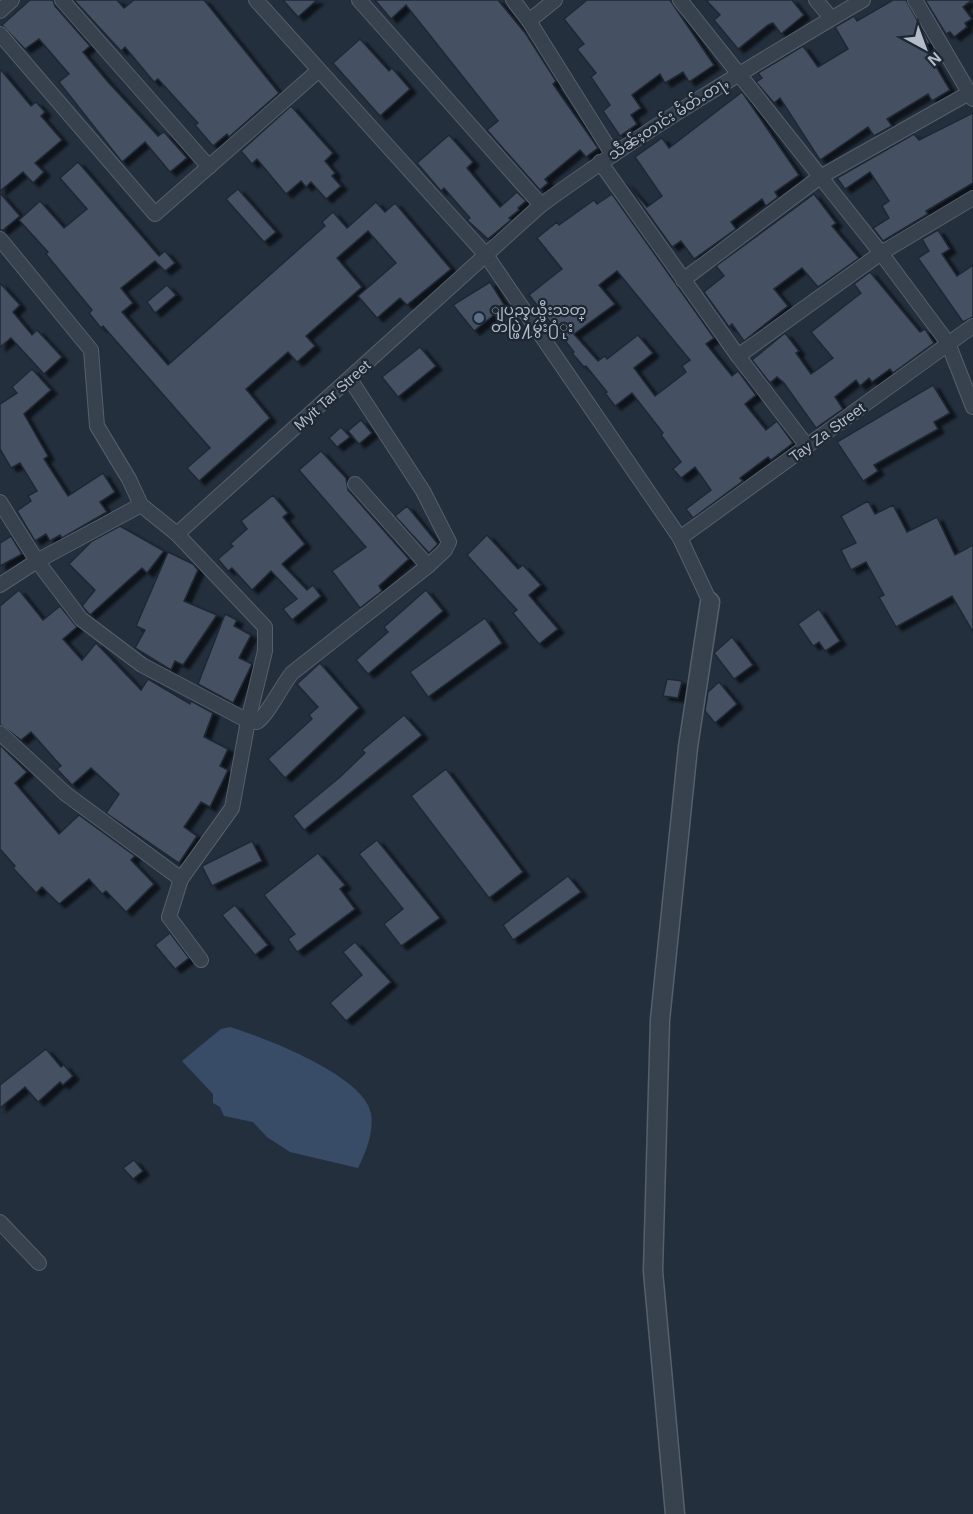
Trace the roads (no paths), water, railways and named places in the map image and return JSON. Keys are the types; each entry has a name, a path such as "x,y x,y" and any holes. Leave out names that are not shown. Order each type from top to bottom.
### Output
{"street":[{"path":"0,11 12,0"},
{"path":"62,0 209,167"},
{"path":"256,0 486,255 680,538 710,602 688,747 660,1020 653,1271 675,1514"},
{"path":"359,0 541,205"},
{"path":"513,0 529,21 613,155"},
{"path":"529,21 555,0"},
{"path":"680,0 740,72 948,343 973,407"},
{"path":"816,0 831,18"},
{"name":"သဵၼ်ႈတၢင်း မႅတ်ႉတႃႇ","path":"486,255 541,205 600,162 740,72 863,0"},
{"path":"683,280 820,177 971,96 915,0"},
{"path":"0,34 155,214 319,70"},
{"path":"600,162 738,356 807,446"},
{"path":"738,356 881,253 973,198"},
{"path":"0,239 91,350 97,426 129,479 141,505 177,534 265,627 265,651 248,721 232,807 181,879 169,917 201,960"},
{"name":"Myit Tar Street","path":"177,534 486,255"},
{"name":"Tay Za Street","path":"680,538 973,326"},
{"path":"0,502 37,561 81,619 142,665 248,721 261,720 292,673 428,566 445,550 449,542 441,524 394,445 350,379"},
{"path":"355,484 428,566"},
{"path":"0,585 37,561 141,505"},
{"path":"0,733 66,794 181,879"},
{"path":"0,1221 39,1263"}],"water":[{"path":"230,1027 265,1039 311,1060 352,1086 365,1100 372,1121 366,1149 358,1168 290,1152 267,1137 253,1122 224,1116 220,1107 213,1103 213,1094 182,1061 221,1029"}],"place":[{"name":"ျပည္နယ္မီးသတ္ တပ္ဖြဲ႔မွဴး႐ံုး","path":"479,318"}]}
